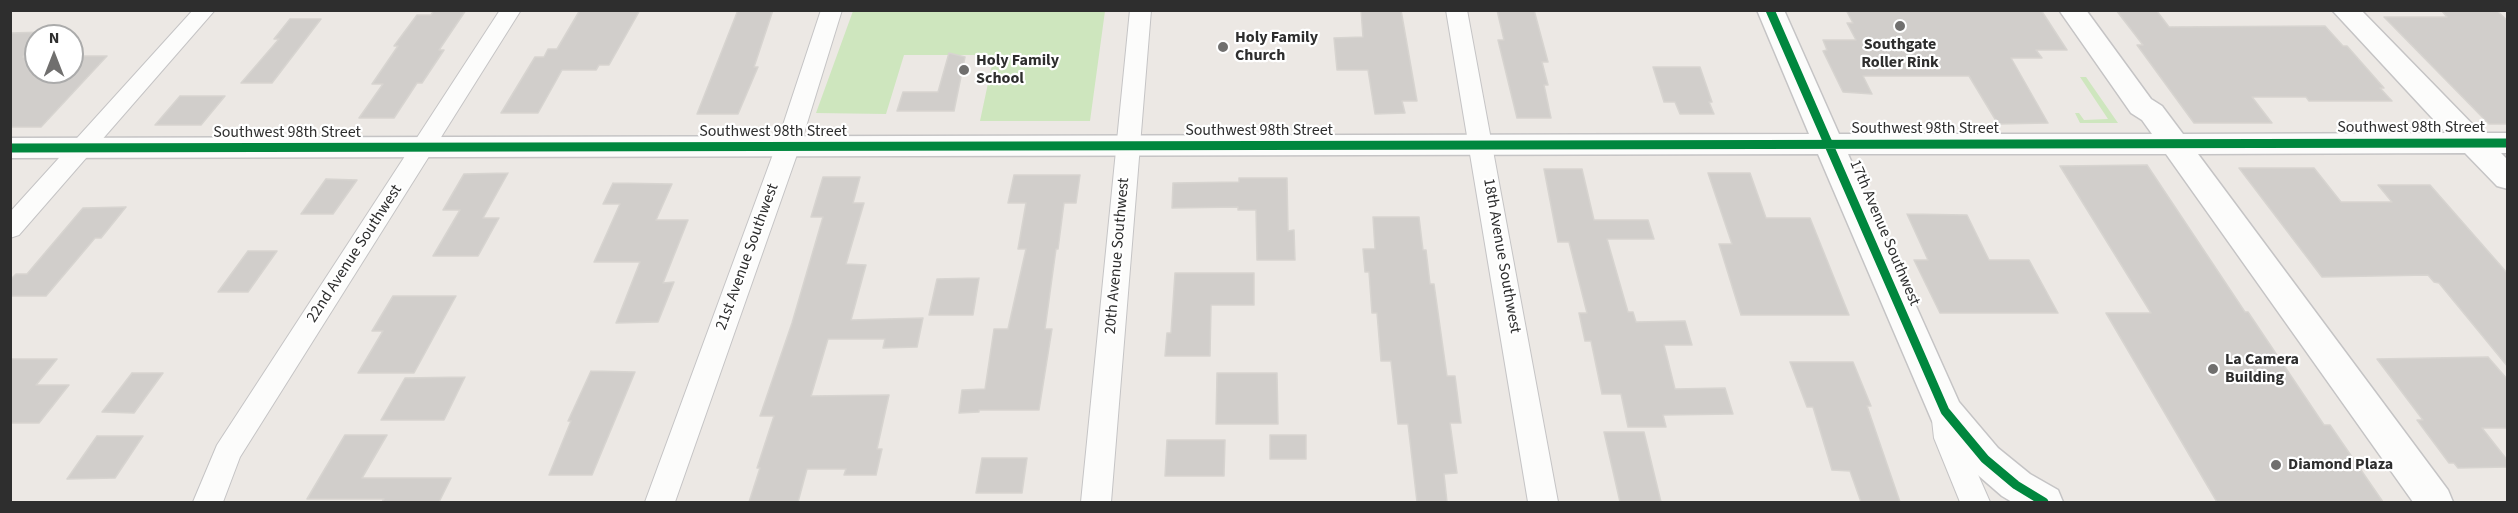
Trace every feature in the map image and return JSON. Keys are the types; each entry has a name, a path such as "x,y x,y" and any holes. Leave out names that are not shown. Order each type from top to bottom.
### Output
{"street":[{"path":"10,229 205,10"},
{"name":"22nd Avenue Southwest","path":"208,502 227,453 511,10"},
{"name":"21st Avenue Southwest","path":"660,502 788,146 832,10"},
{"name":"20th Avenue Southwest","path":"1096,502 1141,10"},
{"name":"18th Avenue Southwest","path":"1456,10 1482,145 1543,502"},
{"name":"17th Avenue Southwest","path":"1770,10 1945,411 1985,459 2016,485 2044,502"},
{"path":"2072,10 2141,106 2152,113 2281,287 2434,502"},
{"path":"2085,10 2154,106 2152,113"},
{"path":"2345,10 2508,179"},
{"name":"Southwest 98th Street","path":"10,148 2508,143"},
{"name":"17th Avenue Southwest","path":"1945,411 1948,438 1975,502"}],"green space":[{"name":"Holy Family School","path":"853,11 1105,11 1090,121 980,121 994,55 904,55 886,114 816,113"},
{"path":"2080,77 2086,77 2118,123 2080,123 2075,113 2079,113 2084,120 2108,119"}],"building":[{"path":"434,10 466,10 439,50 444,50 422,83 417,83 394,118 359,118 383,84 372,84 398,46 394,46 417,15 431,15"},
{"path":"580,10 640,10 609,65 599,65 596,70 562,70 538,113 501,113 535,57 544,57 548,49 557,49"},
{"path":"738,10 773,10 754,67 758,67 738,114 697,114"},
{"path":"1361,10 1401,10 1417,101 1402,101 1405,113 1375,114 1368,70 1337,70 1334,38 1363,37"},
{"path":"1497,10 1534,10 1548,62 1542,62 1548,85 1544,85 1551,118 1517,118 1498,40 1504,40"},
{"path":"1846,10 2041,10 2067,50 2036,50 2042,58 2011,58 2048,123 1998,124 1969,76 1863,76 1872,94 1843,92 1823,51 1827,50 1823,40 1856,40 1847,23 1853,23"},
{"path":"2116,10 2156,10 2169,27 2325,26 2343,46 2347,46 2384,88 2380,88 2392,101 2309,101 2306,97 2252,97 2272,123 2194,123 2137,45 2143,45"},
{"path":"2441,10 2496,10 2508,21 2508,124 2489,124 2384,17 2447,17"},
{"path":"290,19 321,19 272,83 241,83 279,39 274,39"},
{"path":"10,33 24,33 24,84 81,84 41,127 10,127"},
{"path":"949,53 965,57 954,111 897,111 903,92 938,92"},
{"path":"84,56 107,56 84,81"},
{"path":"1653,67 1700,67 1714,114 1680,114 1675,102 1664,102"},
{"path":"180,96 225,96 201,125 155,125"},
{"path":"2147,165 2324,425 2330,425 2383,502 2217,502 2106,313 2151,313 2060,166"},
{"path":"2239,168 2314,168 2341,202 2392,202 2378,185 2430,185 2508,274 2508,367 2439,283 2434,282 2428,275 2322,277"},
{"path":"1544,169 1582,169 1594,220 1648,220 1654,239 1607,239 1628,312 1633,312 1636,322 1685,321 1692,345 1664,345 1675,389 1725,388 1733,414 1663,415 1666,427 1628,427 1621,394 1602,394 1591,341 1585,341 1579,313 1587,313 1569,242 1558,242"},
{"path":"508,173 483,218 499,218 478,256 433,256 460,210 443,210 464,174"},
{"path":"1708,173 1750,173 1766,218 1810,218 1849,315 1741,315 1719,244 1732,244"},
{"path":"1014,175 1080,175 1076,203 1064,203 1045,329 1052,329 1039,410 979,410 979,412 959,413 962,390 985,389 994,329 1008,329 1026,249 1018,249 1026,203 1008,203"},
{"path":"823,177 860,177 853,203 864,203 846,264 866,265 851,320 923,318 917,347 883,348 885,339 828,339 811,396 889,395 877,449 882,449 876,475 844,475 846,469 807,469 798,502 749,502 760,468 757,468 774,416 760,416 792,323 823,217 811,217"},
{"path":"1239,178 1287,178 1288,231 1294,230 1295,260 1257,260 1256,210 1238,210 1238,207 1172,208 1173,183 1239,182"},
{"path":"326,179 357,180 333,214 301,214"},
{"path":"613,183 672,184 656,220 688,220 663,283 674,282 658,322 616,323 640,262 594,262 620,204 603,204"},
{"path":"126,207 101,238 95,238 46,296 10,296 10,280 16,274 27,274 83,208"},
{"path":"1907,214 1967,215 1989,260 2029,260 2058,313 1940,313 1914,260 1928,260"},
{"path":"1373,217 1419,217 1430,284 1434,284 1447,376 1455,376 1461,423 1450,423 1457,473 1444,474 1447,502 1417,502 1408,424 1398,424 1391,361 1381,361 1377,313 1372,313 1369,272 1365,272 1363,249 1375,249"},
{"path":"248,251 277,251 248,292 218,292"},
{"path":"1175,273 1254,273 1254,305 1211,305 1210,356 1165,356 1167,333 1171,333"},
{"path":"979,278 973,315 929,315 937,279"},
{"path":"393,296 456,296 414,373 358,373 383,331 372,331"},
{"path":"2488,357 2508,380 2508,428 2482,428 2508,461 2508,467 2458,468 2454,463 2449,463 2417,420 2423,420 2377,359"},
{"path":"10,359 57,359 36,385 69,385 39,423 10,423"},
{"path":"1790,362 1853,362 1871,406 1867,406 1900,502 1861,502 1850,471 1832,470 1813,407 1807,407"},
{"path":"591,371 635,372 592,475 549,475 571,421 568,421"},
{"path":"132,373 163,373 134,413 102,412"},
{"path":"1217,373 1277,373 1278,424 1216,424"},
{"path":"465,377 444,420 381,420 405,378"},
{"path":"1604,432 1644,432 1661,502 1620,502"},
{"path":"345,435 387,435 362,478 451,478 439,502 307,499"},
{"path":"1270,435 1306,435 1306,459 1270,459"},
{"path":"97,436 143,436 115,478 67,479"},
{"path":"1167,440 1225,440 1224,476 1165,476"},
{"path":"982,458 1027,458 1022,493 976,493"}],"cycle path":[{"path":"1770,10 1945,411 1985,459 2016,485 2044,502"},
{"path":"10,148 2508,143"}],"place":[{"name":"Southgate Roller Rink","path":"1900,26"},
{"name":"Holy Family Church","path":"1223,47"},
{"name":"Holy Family School","path":"964,70"},
{"name":"La Camera Building","path":"2213,369"},
{"name":"Diamond Plaza","path":"2276,465"}]}
